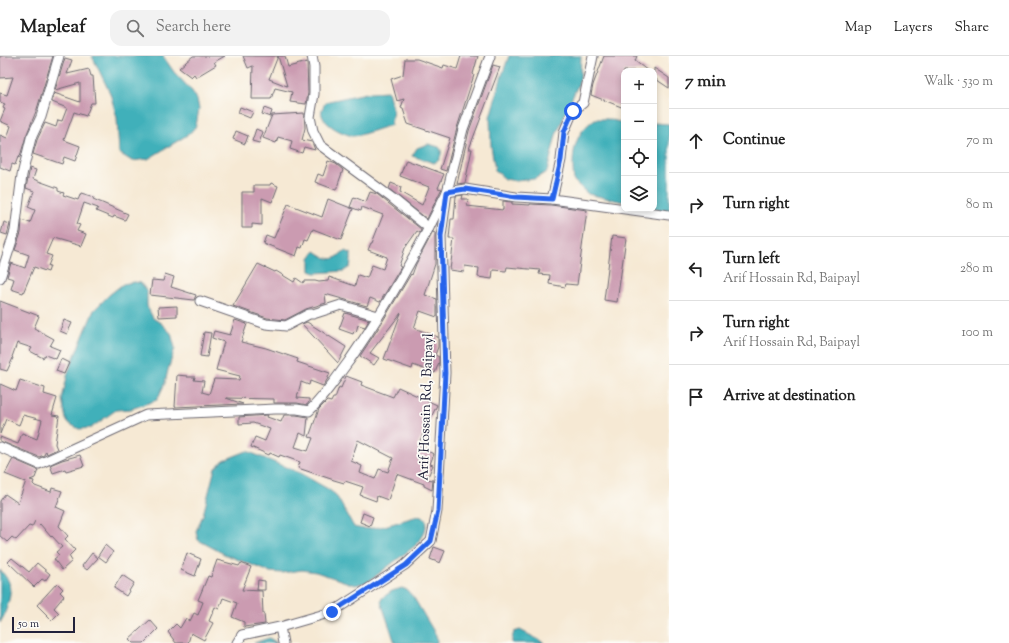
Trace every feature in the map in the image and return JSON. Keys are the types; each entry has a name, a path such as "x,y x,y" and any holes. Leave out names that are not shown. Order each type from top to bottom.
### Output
{"street":[{"path":"0,278 2,264 15,231 22,175 31,138 40,117 59,56"},
{"path":"312,56 314,67 314,94 310,117 313,131 320,145 392,198 429,228"},
{"name":"Arif Hossain Rd, Baipayl","path":"237,643 242,635 280,627 332,612 406,565 431,541 438,511 445,373 441,237 447,192 463,129 490,56"},
{"path":"552,199 561,160 564,132 573,111 583,103 594,56"},
{"path":"0,447 39,464 146,416 275,409 298,409 309,411 321,400 364,339 407,270 447,192 465,189 516,197 552,199 669,215"},
{"path":"200,301 266,324 283,326 292,324 309,314 341,305 378,316"},
{"path":"280,627 283,643"}],"water":[{"path":"92,56 163,56 174,72 192,91 197,99 199,109 196,126 189,134 148,159 132,161 119,153 117,118 110,93"},
{"path":"509,56 581,56 580,80 556,135 547,172 534,179 516,181 505,179 495,170 491,146 490,117"},
{"path":"388,91 393,110 391,125 389,126 353,136 337,130 326,122 323,117 323,107 328,101 371,92"},
{"path":"595,119 608,119 621,122 621,201 588,194 574,181 573,161 575,148 579,136"},
{"path":"657,123 669,124 669,212 657,210"},
{"path":"428,144 439,147 441,153 439,160 434,163 412,156 417,148"},
{"path":"315,251 331,259 337,257 345,251 351,254 350,267 344,271 315,273 310,271 310,258"},
{"path":"134,282 141,283 147,292 147,306 153,318 171,333 175,348 165,383 157,400 131,409 116,410 91,428 79,429 68,423 62,399 68,372 94,310 123,284"},
{"path":"247,451 300,473 328,489 336,495 354,527 369,529 418,516 424,518 427,522 425,531 416,545 368,582 355,585 316,572 302,570 282,573 270,572 226,555 198,540 196,531 203,515 215,468 224,460"},
{"path":"0,570 10,585 10,596 7,608 0,623"},
{"path":"402,588 407,590 414,598 436,635 437,643 395,643 381,602 382,598 392,591"},
{"path":"520,630 545,643 512,643 514,632"},
{"path":"269,638 277,643 254,643"}],"building":[{"path":"0,56 53,56 37,109 21,153 15,165 12,164 10,171 0,167 0,135 7,138 11,126 0,121 5,109 3,108 5,104 0,102 0,93 7,95 13,77 0,78"},
{"path":"193,56 225,56 214,62 216,65 196,77 194,74 191,77 179,68"},
{"path":"243,56 278,56 285,56 288,67 307,62 308,93 306,104 290,102 292,92 275,88 271,99 252,99 253,66 248,68","holes":["278,56 287,86 269,79"]},
{"path":"461,56 478,56 474,75 457,128 446,171 440,169 450,138 408,124 403,109 401,108 404,99 397,101 391,79 403,75 405,59 417,59 443,68 444,65 457,69"},
{"path":"604,56 637,56 635,61 644,68 621,68 621,107 591,95 593,85"},
{"path":"65,58 72,60 67,74 89,69 91,76 93,76 95,103 91,103 86,116 74,112 64,140 80,146 75,161 64,157 62,164 33,154 37,140 45,123 56,127 58,120 62,121 67,108 52,102 54,93 80,102 80,83 55,90"},
{"path":"493,65 500,67 469,149 472,149 465,183 457,184 469,131"},
{"path":"657,70 669,78 669,88 657,80"},
{"path":"240,107 253,112 250,118 238,113"},
{"path":"264,108 272,111 270,117 262,114"},
{"path":"304,113 305,128 302,140 312,142 315,150 304,147 302,153 290,149 292,141 278,137 276,143 263,138 272,115"},
{"path":"256,129 263,132 259,143 252,141"},
{"path":"236,131 248,136 245,144 233,139"},
{"path":"406,160 444,174 438,188 442,189 427,219 389,189 391,183 401,187 400,192 422,205 429,187 400,176"},
{"path":"328,161 336,164 343,170 336,190 315,182 318,174 323,176"},
{"path":"30,168 36,170 33,179 58,188 58,191 64,193 63,195 78,200 81,193 94,197 93,199 128,214 125,220 114,216 113,218 96,211 98,208 84,203 77,224 80,225 77,231 86,234 81,246 53,238 46,254 52,256 48,266 50,266 48,272 34,267 23,293 11,289 14,279 7,277 11,263 25,268 29,255 15,250 21,233 22,220 30,223 35,210 28,207 34,191 26,188"},
{"path":"271,183 278,186 272,202 262,198 262,225 252,224 252,228 242,228 242,192 254,192 254,185 270,185"},
{"path":"370,192 377,194 421,229 420,233 417,231 405,248 399,266 401,267 380,302 370,298 367,306 325,294 326,303 306,309 285,320 267,318 233,306 258,264 275,272 276,271 294,282 296,278 303,283 304,281 328,281 329,277 355,286 358,275 367,278 372,265 383,269 387,257 368,250 383,215 362,207 361,211 350,207 354,197 366,202"},
{"path":"463,195 462,199 468,199 467,206 503,210 503,201 512,202 512,204 551,205 587,210 577,285 566,284 565,287 549,284 550,275 539,274 540,270 507,267 506,271 493,270 492,279 478,277 479,268 465,266 464,272 450,270 454,239 449,239 451,219 454,219 456,196"},
{"path":"328,199 353,209 341,240 313,229 308,240 305,239 302,248 299,247 296,256 263,243 266,235 274,238 288,204 322,217"},
{"path":"4,222 10,224 7,235 1,233"},
{"path":"433,232 435,233 435,264 425,295 437,299 437,317 420,311 414,328 438,337 438,347 435,355 439,357 439,362 435,373 413,365 412,369 384,359 401,313 370,353 379,358 374,365 360,356 411,274 412,275 416,264"},
{"path":"612,236 626,238 617,302 604,300"},
{"path":"165,274 174,277 171,287 196,295 194,300 150,295 152,280 163,281"},
{"path":"0,301 39,316 34,328 54,339 50,346 60,350 56,359 45,355 43,358 30,351 32,348 17,343 12,357 13,358 7,371 0,369"},
{"path":"177,306 177,316 159,317 158,307"},
{"path":"345,313 369,320 365,327 358,325 356,332 354,331 353,334 339,329"},
{"path":"64,320 72,323 67,334 60,331"},
{"path":"235,320 247,324 241,342 266,348 298,359 297,362 330,373 323,386 310,381 309,385 301,382 297,398 309,399 307,405 297,403 274,403 274,399 226,398 243,404 175,407 177,375 195,377 194,380 204,381 202,392 209,394 214,379 239,380 240,376 216,370 224,342 212,338 214,331 230,335"},
{"path":"307,322 346,347 338,363 302,324"},
{"path":"204,332 211,333 207,357 200,356"},
{"path":"61,359 69,363 64,374 56,371"},
{"path":"346,376 362,382 361,385 393,397 398,387 437,405 417,447 434,454 430,464 433,465 427,479 433,480 432,490 424,486 424,484 397,474 388,500 377,496 376,501 360,495 363,487 345,481 344,483 298,468 300,462 280,455 279,457 270,453 269,455 251,447 255,437 265,441 270,429 253,423 239,424 239,417 268,415 267,417 281,422 284,415 308,417 306,436 300,433 295,447 308,451 313,438 309,437 319,409 327,401 331,402 333,398 335,398 339,387 341,388","holes":["358,440 393,458 388,472 379,469 375,479 360,473 362,466 351,461"]},
{"path":"20,380 45,388 44,394 57,398 52,415 59,416 55,444 57,449 47,454 46,451 44,455 39,457 0,441 0,437 18,444 22,433 37,439 42,420 23,415 19,425 6,419 0,434 0,384 16,391"},
{"path":"80,455 84,466 66,471 65,469 53,473 50,465"},
{"path":"13,459 38,470 35,478 30,480 34,481 33,484 35,486 51,492 52,488 62,491 56,507 65,511 59,526 68,536 65,539 75,550 69,556 72,561 62,570 54,559 59,555 56,552 62,547 40,524 39,525 35,521 32,527 29,526 16,540 12,537 7,542 0,536 0,501 5,494 18,503 26,481 25,482 5,474"},
{"path":"363,513 373,517 370,526 360,522"},
{"path":"105,545 113,552 106,562 98,556"},
{"path":"434,547 445,551 440,563 430,559"},
{"path":"92,553 98,558 87,570 82,566"},
{"path":"187,553 201,559 195,576 181,570"},
{"path":"12,558 29,572 37,563 50,574 45,581 42,579 34,587 8,562"},
{"path":"217,560 239,566 241,563 251,567 242,590 262,591 265,624 244,627 244,622 232,617 237,603 223,598 219,609 215,607 209,621 213,623 204,640 191,633 188,643 176,643 168,632 176,624 180,628 186,618 190,621 194,613 198,615 203,602 198,600 208,576 211,577"},
{"path":"122,575 134,583 126,596 114,588"},
{"path":"258,580 265,581 265,590 257,590"},
{"path":"57,583 63,589 60,592 64,596 54,608 59,613 52,620 37,605"},
{"path":"150,620 158,629 144,643 133,643 129,639"}],"route":[{"path":"332,612 406,565 431,541 438,511 445,373 441,237 447,192 465,189 516,197 552,199 561,160 564,132 573,111"}]}
